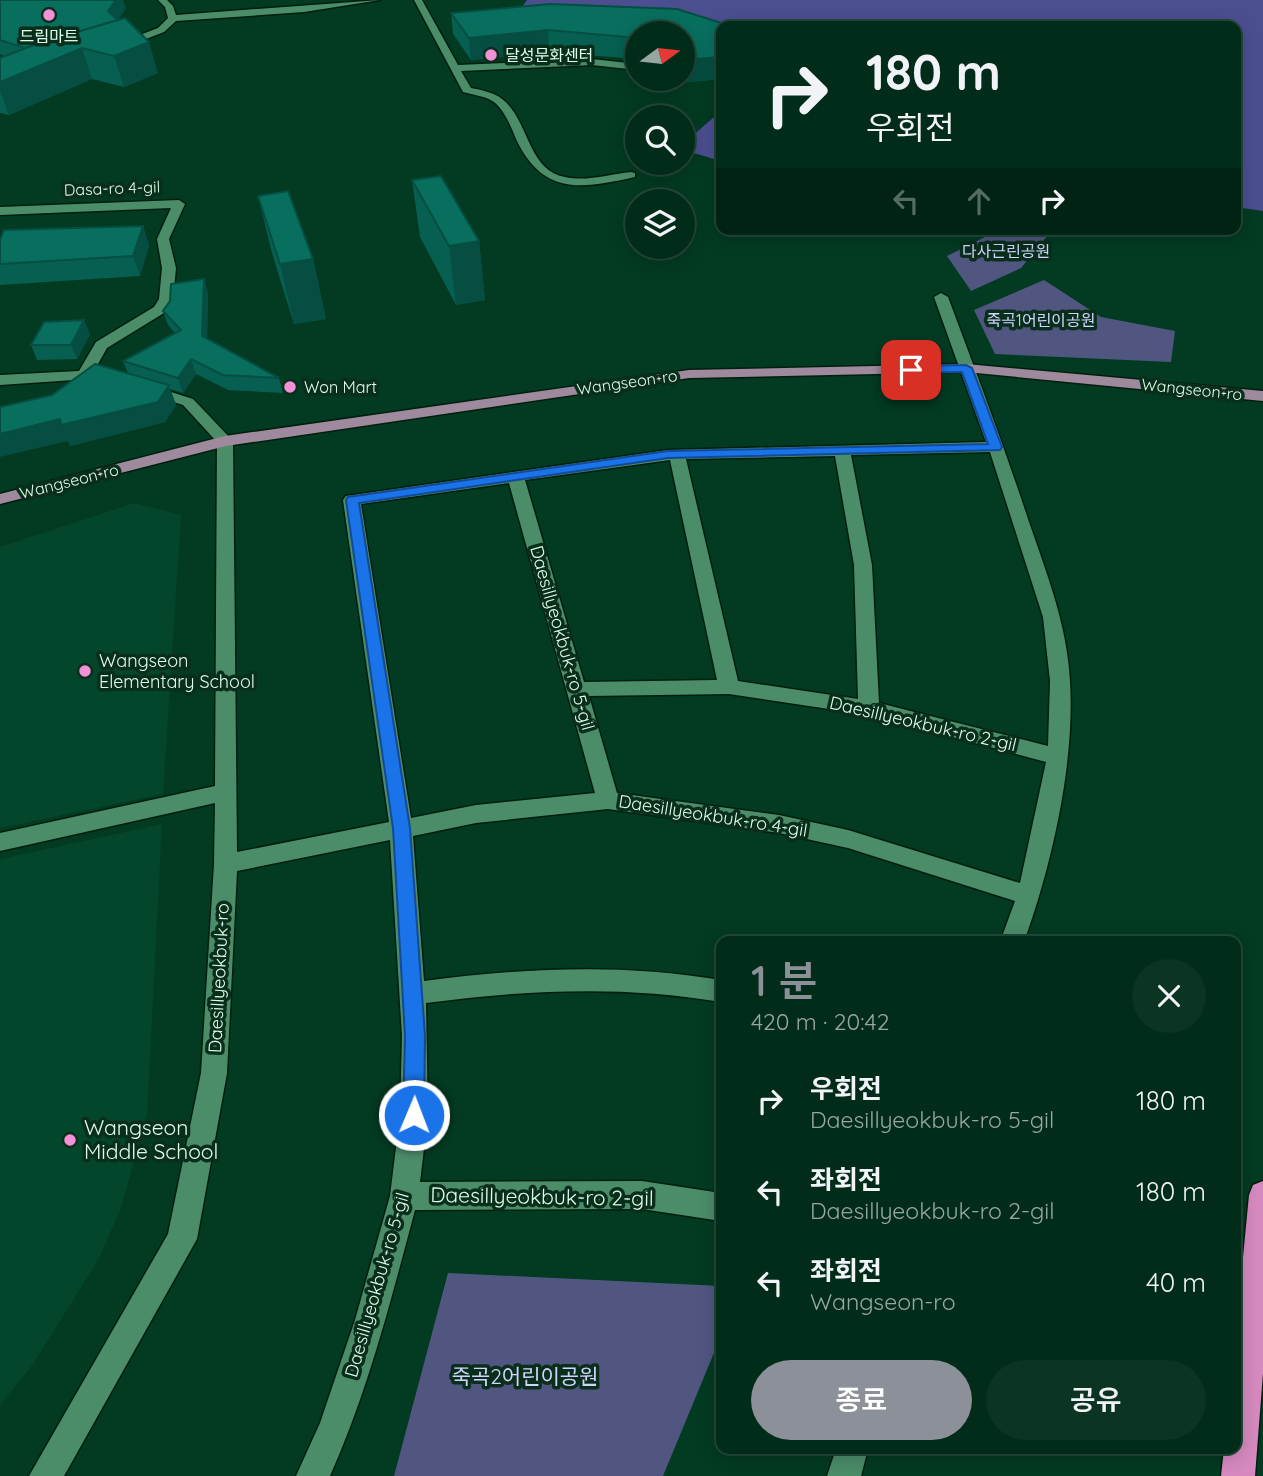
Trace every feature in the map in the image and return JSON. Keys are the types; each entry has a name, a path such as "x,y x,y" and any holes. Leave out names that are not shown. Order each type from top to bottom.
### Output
{"highway":[{"path":"1241,1442 1263,1195"},
{"path":"1238,1476 1240,1454"}],"main road":[{"name":"Wangseon-ro","path":"0,499 225,441 689,374 966,368 1263,396"}],"street":[{"path":"162,0 169,6 173,18"},
{"path":"102,51 161,30 173,18 304,9 376,0"},
{"path":"418,0 467,90 494,98 503,104 525,148 547,174 562,181 631,175"},
{"path":"456,68 592,62 625,66"},
{"name":"Dasa-ro 4-gil","path":"0,211 179,204 163,239 169,268 166,299 159,310 101,345 92,357 86,375"},
{"path":"941,297 996,447 1052,617 1060,681 1058,757 1029,897 1014,936"},
{"path":"64,398 74,391 86,375"},
{"path":"0,380 86,375 126,383 188,402 225,441"},
{"name":"Daesillyeokbuk-ro","path":"46,1476 182,1239 214,1073 226,864 225,441"},
{"name":"Daesillyeokbuk-ro 5-gil","path":"313,1476 335,1428 370,1320 404,1196 414,1115 415,1036 401,828 352,500 677,455 996,447"},
{"path":"842,452 863,565 869,708"},
{"path":"677,455 729,687"},
{"name":"Daesillyeokbuk-ro 5-gil","path":"516,477 608,800"},
{"name":"Daesillyeokbuk-ro 2-gil","path":"577,689 729,687 869,708 1058,757"},
{"path":"0,842 225,792"},
{"name":"Daesillyeokbuk-ro 4-gil","path":"226,864 476,814 608,800 779,824 848,839 1029,897"},
{"path":"412,994 498,982 586,979 631,979 716,990"},
{"name":"Daesillyeokbuk-ro 2-gil","path":"404,1196 642,1195 716,1206"},
{"path":"844,1476 851,1454"}],"shaded area":[{"path":"527,0 1263,0 1263,211 1241,208 1241,21 716,21 716,26 695,24 695,21 669,21 522,7"},
{"path":"716,115 716,160 695,153 695,134"},
{"name":"Wangseon Elementary School","path":"134,503 181,515 163,794 0,828 0,547"},
{"name":"Wangseon Middle School","path":"162,824 147,1114 121,1208 98,1260 33,1364 0,1405 0,859"}],"green space":[{"name":"다사근린공원","path":"989,235 1048,235 1021,268 971,291 947,256"},
{"name":"죽곡1어린이공원","path":"1044,280 1101,317 1175,331 1171,362 995,354 974,310"},
{"name":"죽곡2어린이공원","path":"448,1273 716,1286 716,1348 663,1476 394,1476"}],"building":[{"path":"0,0 116,0 108,11 118,20 25,48 0,40"},
{"path":"550,4 677,9 716,21 716,57 695,59 695,21 625,21 625,37 548,30 469,38 451,13"},
{"path":"125,18 149,42 114,56 82,48 0,82 0,58 39,43"},
{"path":"441,176 479,241 449,246 412,180"},
{"path":"288,191 313,259 280,264 258,196"},
{"path":"143,226 133,256 0,264 0,240 4,230"},
{"path":"204,279 202,336 279,378 223,375 191,359 178,378 123,361 181,330 163,311 170,301 171,284"},
{"path":"84,320 71,345 31,345 44,322"},
{"path":"95,364 169,385 158,402 61,425 60,419 0,434 0,407 52,395"}],"place":[{"name":"드림마트","path":"49,15"},
{"name":"달성문화센터","path":"491,55"},
{"name":"Won Mart","path":"290,387"},
{"name":"Wangseon Elementary School","path":"85,671"},
{"name":"Wangseon Middle School","path":"70,1140"}],"route":[{"path":"414,1115 415,1036 401,828 352,500 668,454 996,447 966,368 911,370"}]}
